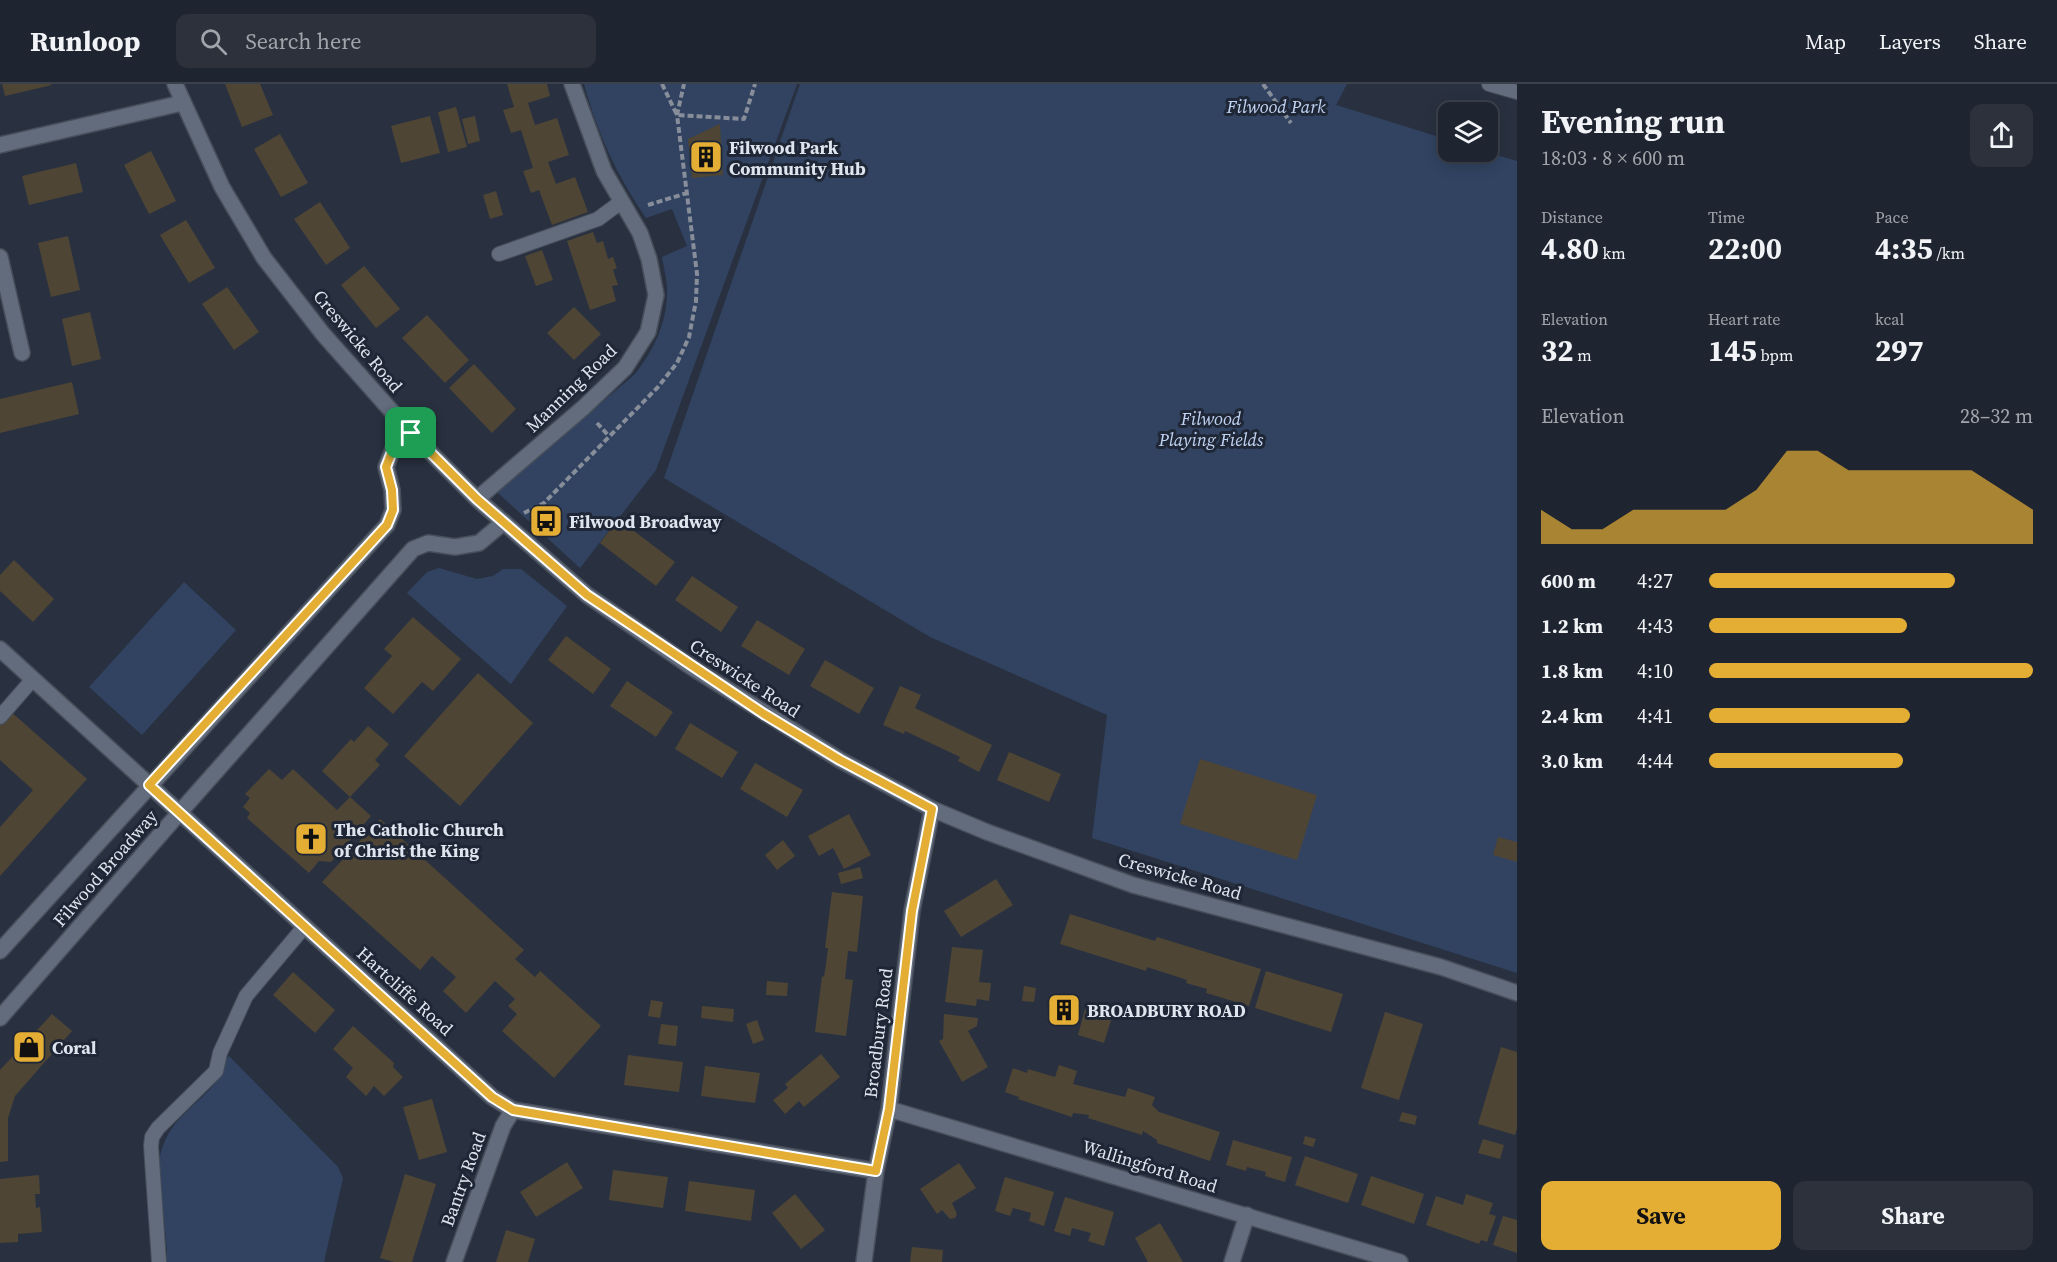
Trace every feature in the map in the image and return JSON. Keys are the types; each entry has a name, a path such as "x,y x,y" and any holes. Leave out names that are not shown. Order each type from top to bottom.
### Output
{"street":[{"name":"Creswicke Road","path":"175,84 222,187 264,258 323,334 411,433 477,499 587,595 693,668 840,760 932,809 987,832 1133,885 1441,967 1517,993"},
{"name":"Manning Road","path":"477,499 583,408 625,368 648,333 656,295 649,259 640,233 604,171 572,84"},
{"path":"0,145 182,103"},
{"path":"0,257 22,352"},
{"name":"Filwood Broadway","path":"0,951 387,525 393,510 392,490 386,467 393,449 411,433"},
{"name":"Filwood Broadway","path":"0,1018 413,549 428,543 455,547 479,543 504,522"},
{"name":"Hartcliffe Road","path":"0,649 492,1097 513,1110 876,1171"},
{"name":"Broadbury Road","path":"864,1262 876,1171 889,1109 912,911 932,809"},
{"name":"Wallingford Road","path":"889,1109 1400,1262"},
{"name":"Bantry Road","path":"454,1262 503,1126 513,1110"},
{"path":"1232,1262 1247,1215"}],"lane":[{"path":"1489,84 1517,92"},
{"path":"499,254 598,219 624,207"},
{"path":"0,717 33,679"},
{"path":"159,1262 152,1137 168,1116 216,1071 220,1053 246,996 305,926"}],"path":[{"path":"662,84 678,115 744,119 754,84"},
{"path":"1263,84 1291,123"},
{"path":"624,207 687,193"}],"green space":[{"path":"584,84 797,84 656,470 580,568 497,492 635,374 653,347 664,317 667,290 662,257 687,246 672,209 646,218 635,202 609,153 595,120"},
{"name":"Filwood Playing Fields","path":"800,84 1347,84 1336,105 1438,137 1438,162 1498,162 1498,155 1517,161 1517,973 1092,838 1107,715 930,637 664,478"},
{"path":"439,568 477,579 493,576 503,569 521,569 567,606 511,684 407,593 427,572"},
{"path":"184,582 236,630 142,735 89,687"},
{"path":"229,1056 338,1167 343,1178 324,1262 165,1262 167,1253 159,1162 163,1147 175,1124 220,1077"}],"building":[{"path":"2,84 51,84 52,85 5,96"},
{"path":"225,84 260,84 273,115 242,127"},
{"path":"507,84 547,84 550,96 528,103 535,125 557,118 569,155 548,162 556,184 575,177 588,212 552,225 539,190 531,193 523,171 533,168 521,130 511,133 503,110 514,107"},
{"path":"456,107 467,147 448,152 438,112"},
{"path":"430,116 440,153 401,163 391,126"},
{"path":"475,116 480,141 468,144 462,119"},
{"name":"Filwood Park Community Hub","path":"720,124 723,175 692,178 688,139"},
{"path":"280,134 308,183 281,197 254,149"},
{"path":"151,151 176,201 149,214 124,165"},
{"path":"76,163 83,192 29,205 22,176"},
{"path":"496,191 503,215 490,219 483,195"},
{"path":"320,202 350,248 326,265 294,219"},
{"path":"186,220 215,268 189,283 160,235"},
{"path":"593,232 597,243 603,241 608,259 613,257 617,268 613,270 618,285 612,286 616,301 590,310 567,241"},
{"path":"68,236 80,290 51,297 38,243"},
{"path":"542,250 553,280 536,286 525,256"},
{"path":"364,266 400,309 376,328 341,285"},
{"path":"227,287 259,332 234,350 202,304"},
{"path":"574,307 601,334 574,360 547,333"},
{"path":"90,312 101,359 72,366 62,319"},
{"path":"427,315 469,360 445,383 402,338"},
{"path":"474,364 516,409 492,433 449,388"},
{"path":"72,382 79,414 0,433 0,399"},
{"path":"618,519 675,562 656,586 600,543"},
{"path":"14,560 54,599 33,622 0,591 0,575"},
{"path":"692,576 738,607 721,632 675,600"},
{"path":"413,617 461,659 433,691 422,682 393,714 364,688 392,656 384,649"},
{"path":"757,620 805,649 789,675 741,646"},
{"path":"566,636 611,669 593,694 548,660"},
{"path":"825,660 874,688 859,714 810,686"},
{"path":"478,673 533,723 460,806 404,756"},
{"path":"627,681 673,712 656,737 610,706"},
{"path":"900,686 921,695 915,708 992,745 979,772 958,761 960,757 905,731 904,734 883,725"},
{"path":"9,710 87,779 0,876 0,827 33,790 0,760 0,720"},
{"path":"690,723 738,752 722,778 675,749"},
{"path":"368,726 389,744 375,760 380,765 350,797 322,771 351,739 354,742"},
{"path":"1009,752 1061,774 1049,802 997,780"},
{"path":"1200,759 1317,795 1297,860 1180,824"},
{"path":"755,763 803,790 787,817 740,789"},
{"name":"The Catholic Church of Christ the King","path":"269,769 282,780 293,769 337,810 350,797 371,816 331,862 319,861 309,873 247,818 250,813 243,807 250,798 245,794"},
{"path":"849,814 871,855 844,869 833,848 819,856 808,836"},
{"path":"380,819 524,950 515,959 535,977 540,971 601,1026 554,1078 502,1031 517,1014 508,1006 515,999 495,981 466,1013 443,991 456,977 432,956 420,970 322,882"},
{"path":"1498,837 1517,842 1517,862 1493,855"},
{"path":"783,840 795,856 777,870 765,855"},
{"path":"860,867 863,878 841,884 838,873"},
{"path":"996,879 1013,905 961,937 944,911"},
{"path":"832,892 863,896 857,952 848,951 845,979 853,980 846,1036 815,1032 828,948 825,948"},
{"path":"1070,914 1155,941 1157,937 1261,969 1249,1006 1206,993 1207,989 1186,983 1187,980 1147,967 1146,971 1060,944"},
{"path":"952,947 983,950 979,982 991,983 989,1001 977,999 976,1006 945,1002"},
{"path":"1266,971 1343,994 1331,1032 1255,1008"},
{"path":"293,972 335,1010 315,1033 273,995"},
{"path":"767,981 788,983 787,996 766,995"},
{"path":"1024,986 1036,988 1034,1002 1022,1001"},
{"name":"BROADBURY ROAD","path":"1054,995 1080,1003 1074,1025 1047,1017"},
{"path":"651,1000 663,1002 660,1018 648,1016"},
{"path":"702,1006 734,1009 733,1022 701,1018"},
{"path":"1085,1009 1112,1017 1104,1043 1078,1035"},
{"path":"1385,1012 1423,1024 1399,1100 1361,1088"},
{"path":"52,1014 72,1031 15,1096 8,1118 8,1161 0,1162 0,1070"},
{"path":"944,1014 978,1018 977,1026 968,1031 988,1067 962,1082 939,1041 943,1039"},
{"path":"757,1020 764,1040 753,1044 746,1024"},
{"path":"661,1024 678,1026 676,1046 658,1044"},
{"path":"353,1026 394,1063 393,1067 403,1077 384,1096 374,1086 366,1096 346,1077 353,1068 333,1049"},
{"path":"1501,1047 1517,1052 1517,1129 1515,1135 1478,1124"},
{"path":"821,1054 840,1077 804,1107 799,1101 785,1114 773,1100 788,1088 785,1084"},
{"path":"628,1055 683,1062 679,1092 624,1085"},
{"path":"1059,1065 1077,1071 1073,1084 1125,1097 1128,1088 1155,1097 1152,1105 1159,1112 1220,1132 1210,1161 1157,1143 1157,1140 1143,1131 1142,1135 1088,1118 1089,1115 1073,1113 1072,1117 1018,1099 1019,1097 1005,1092 1013,1068 1027,1073 1028,1069 1055,1077"},
{"path":"705,1066 760,1073 755,1103 701,1096"},
{"path":"432,1099 447,1152 419,1160 403,1107"},
{"path":"1402,1112 1417,1116 1415,1125 1399,1121"},
{"path":"1305,1136 1316,1139 1313,1147 1303,1144"},
{"path":"1483,1139 1504,1145 1500,1159 1478,1153"},
{"path":"1233,1140 1292,1157 1285,1182 1265,1176 1266,1172 1247,1167 1246,1171 1226,1165"},
{"path":"1305,1156 1358,1174 1348,1203 1295,1185"},
{"path":"567,1162 583,1188 536,1217 520,1192"},
{"path":"959,1163 976,1188 952,1203 957,1214 955,1218 950,1219 942,1210 937,1214 920,1189"},
{"path":"613,1170 668,1177 663,1208 609,1200"},
{"path":"405,1174 436,1184 412,1262 394,1262 380,1258"},
{"path":"39,1175 40,1194 35,1194 36,1208 40,1207 42,1232 18,1234 18,1242 0,1243 0,1179"},
{"path":"1371,1176 1424,1194 1414,1224 1361,1205"},
{"path":"1005,1177 1054,1192 1044,1226 1029,1221 1031,1213 1013,1208 1010,1216 995,1211"},
{"path":"689,1181 755,1190 751,1221 685,1211"},
{"path":"795,1194 825,1230 801,1249 772,1213"},
{"path":"1466,1194 1493,1203 1489,1214 1496,1216 1487,1242 1481,1240 1479,1244 1426,1225 1436,1196 1463,1205"},
{"path":"1065,1197 1114,1212 1104,1246 1088,1241 1091,1233 1072,1228 1070,1236 1054,1231"},
{"path":"1503,1216 1517,1220 1517,1253 1493,1245"},
{"path":"1160,1223 1183,1262 1148,1262 1135,1238"},
{"path":"506,1230 535,1239 528,1262 496,1262"},
{"path":"912,1247 943,1250 942,1262 910,1262"}],"place":[{"name":"Filwood Park Community Hub","path":"706,157"},
{"name":"Filwood Broadway","path":"546,521"},
{"name":"The Catholic Church of Christ the King","path":"311,839"},
{"name":"BROADBURY ROAD","path":"1064,1010"},
{"name":"Coral","path":"29,1047"}],"route":[{"path":"411,433 477,499 587,595 764,714 840,760 932,809 912,911 889,1109 876,1171 513,1110 492,1097 149,785 387,525 393,510 392,490 386,467 393,449 411,433"}],"park label":[{"name":"Filwood Park","path":"1276,106"}]}
